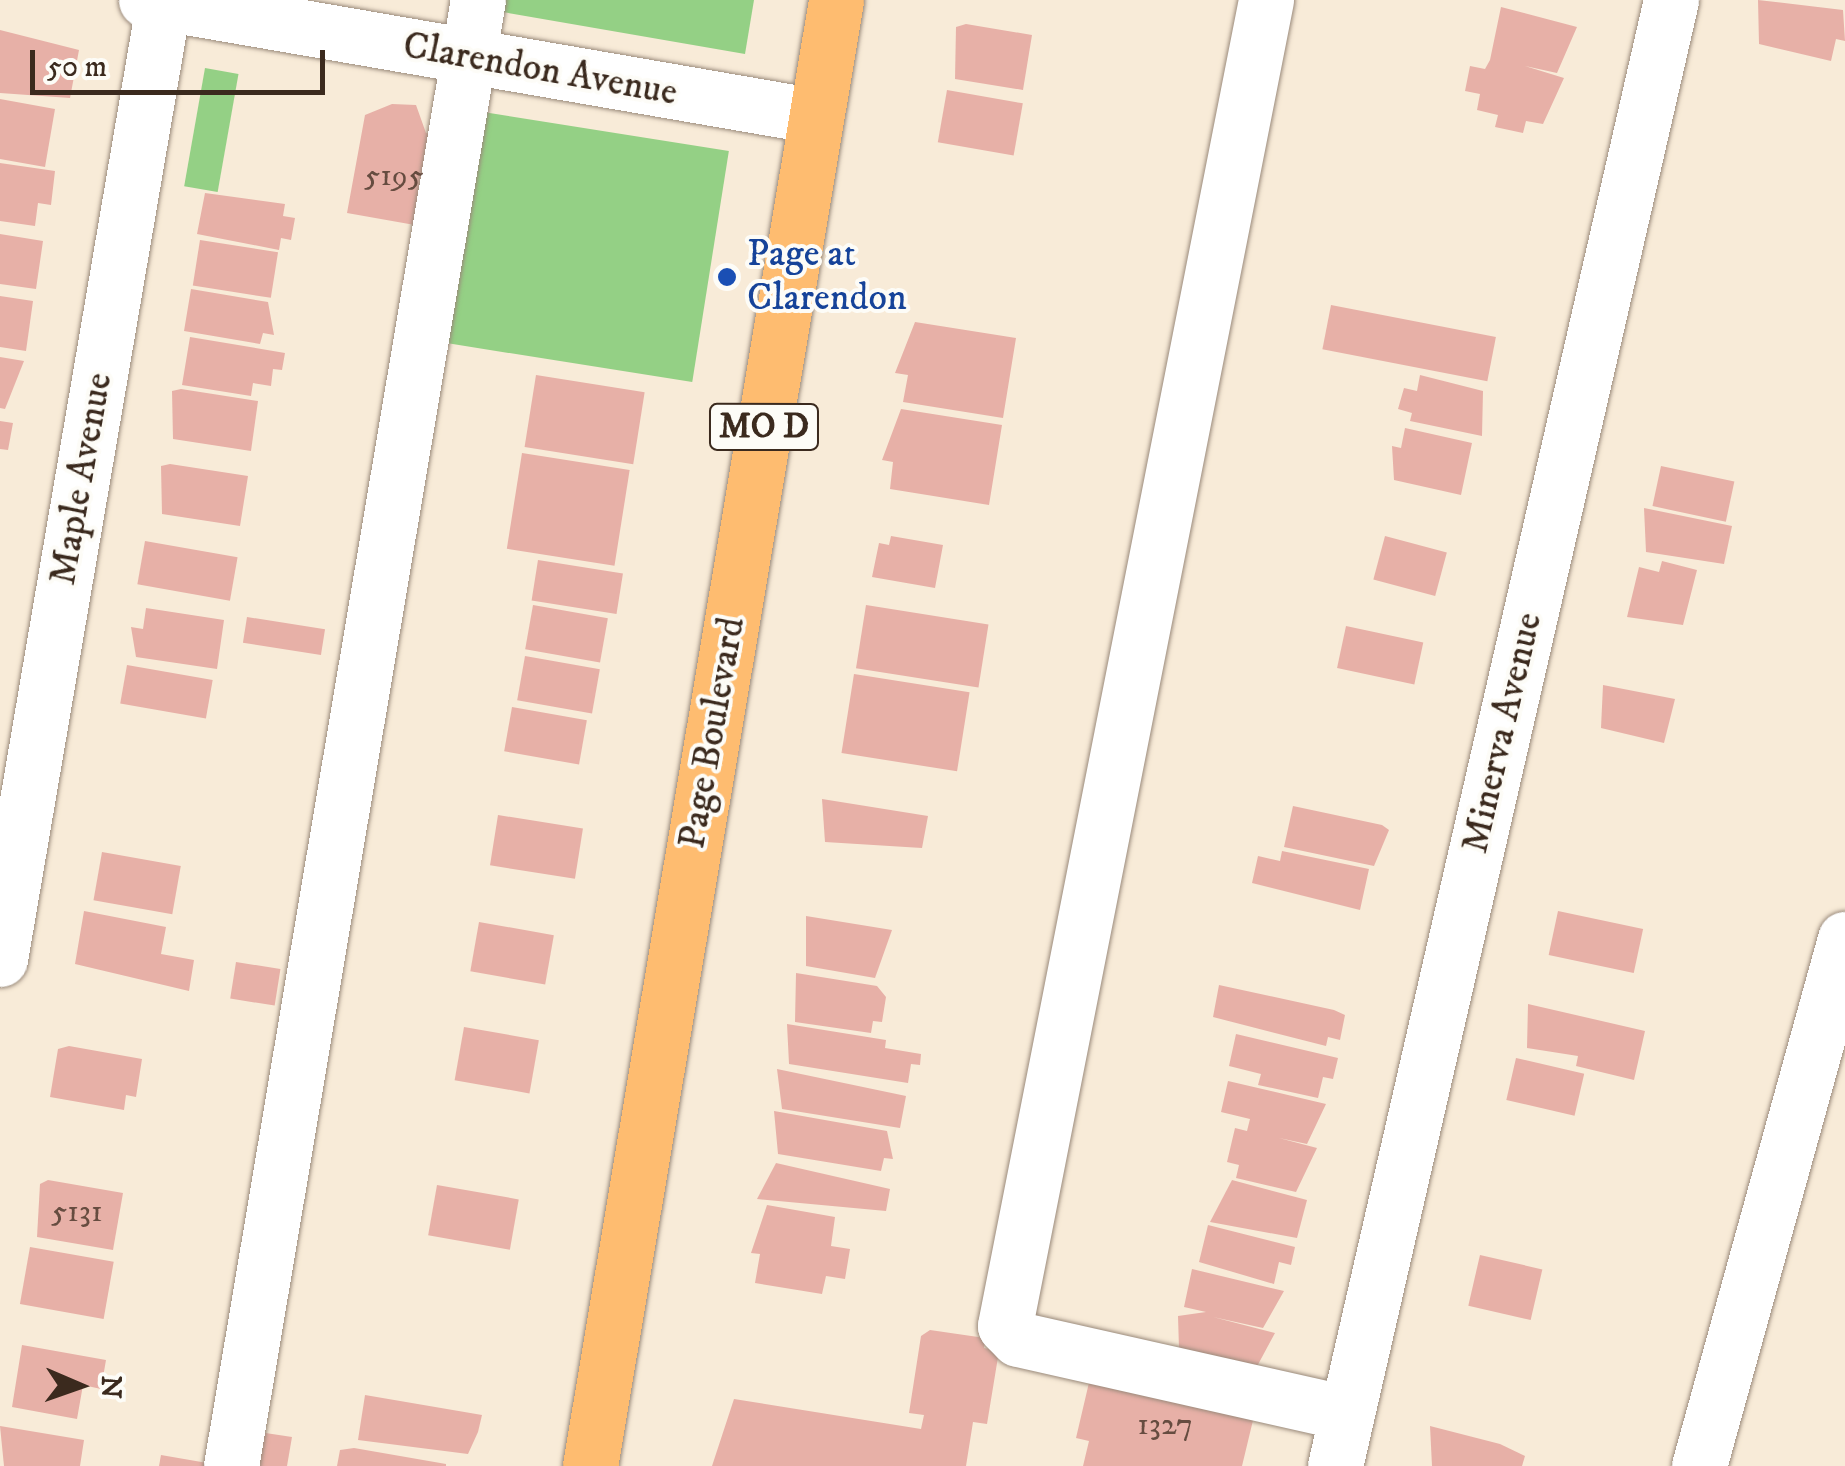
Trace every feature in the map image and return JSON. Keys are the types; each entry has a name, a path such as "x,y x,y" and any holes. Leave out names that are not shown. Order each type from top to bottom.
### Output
{"main road":[{"name":"Page Boulevard","path":"590,1466 836,0"}],"street":[{"path":"231,1466 478,0"},
{"path":"1266,0 1005,1326 1018,1339 1347,1413"},
{"name":"Minerva Avenue","path":"1335,1466 1671,0"},
{"name":"Clarendon Avenue","path":"158,1 469,59 816,116"},
{"name":"Maple Avenue","path":"0,959 158,1"},
{"path":"1698,1466 1845,939"}],"green space":[{"path":"493,0 754,0 745,54 491,10"},
{"path":"205,68 238,74 218,192 184,186"},
{"path":"477,111 729,151 692,382 440,342"}],"building":[{"path":"1758,0 1843,10 1845,41 1836,39 1831,61 1759,44"},
{"path":"1501,7 1577,27 1557,73 1525,66 1564,78 1543,124 1526,121 1523,133 1495,127 1498,115 1477,110 1480,94 1465,91 1470,66 1485,69 1490,60"},
{"path":"966,24 1032,35 1023,90 955,79 956,27"},
{"path":"0,30 79,50 70,98 0,93"},
{"path":"947,90 1023,103 1014,156 938,142"},
{"path":"0,99 55,109 45,167 0,159"},
{"path":"392,104 416,105 426,133 441,136 426,227 347,213 365,115"},
{"path":"0,163 55,171 51,205 38,203 35,226 0,221"},
{"path":"205,193 285,204 283,216 295,218 291,240 281,238 279,250 197,234"},
{"path":"0,234 43,241 36,289 0,284"},
{"path":"200,240 278,252 271,298 193,285"},
{"path":"191,289 268,302 274,335 263,333 260,344 184,331"},
{"path":"0,296 33,301 26,351 0,347"},
{"path":"1331,305 1496,337 1487,381 1322,349"},
{"path":"915,322 1016,338 1003,418 903,402 908,375 895,373"},
{"path":"190,337 285,353 282,370 273,369 271,386 253,383 251,396 182,385"},
{"path":"0,357 24,361 5,409 0,408"},
{"path":"536,375 645,392 633,464 525,447"},
{"path":"1420,375 1483,391 1482,436 1410,421 1412,413 1398,409 1404,388 1417,391"},
{"path":"181,389 258,401 251,451 173,439 172,391"},
{"path":"901,409 1002,425 989,505 890,489 893,462 882,460"},
{"path":"0,421 13,423 8,450 0,449"},
{"path":"1405,428 1472,443 1461,495 1394,480 1392,446 1401,448"},
{"path":"522,453 630,470 614,566 507,549"},
{"path":"170,464 248,476 240,526 162,514 161,466"},
{"path":"1661,466 1734,482 1726,522 1652,506"},
{"path":"1644,508 1732,526 1724,564 1646,552"},
{"path":"891,536 943,545 935,588 872,577 879,543 889,545"},
{"path":"1385,536 1447,553 1435,596 1373,579"},
{"path":"145,541 238,557 230,601 137,584"},
{"path":"538,560 623,573 617,614 532,600"},
{"path":"1662,561 1697,570 1683,625 1627,617 1639,567 1659,572"},
{"path":"533,605 608,618 600,663 525,649"},
{"path":"866,605 988,624 978,688 856,668"},
{"path":"146,608 224,620 217,669 136,657 131,627 143,629"},
{"path":"247,617 325,629 321,655 243,643"},
{"path":"1346,626 1423,642 1414,684 1337,668"},
{"path":"525,656 600,669 592,714 517,700"},
{"path":"127,665 213,680 206,719 120,703"},
{"path":"854,674 970,692 957,771 841,753"},
{"path":"1603,685 1675,699 1664,743 1601,728"},
{"path":"512,707 587,720 579,765 504,751"},
{"path":"822,799 928,816 922,848 825,842"},
{"path":"1293,806 1382,825 1389,830 1374,866 1284,847"},
{"path":"498,815 583,828 575,879 490,865"},
{"path":"1282,851 1369,869 1360,910 1252,883 1258,856 1280,861"},
{"path":"102,852 181,866 172,914 93,900"},
{"path":"84,911 166,927 161,954 194,960 189,991 75,964"},
{"path":"1558,911 1643,929 1634,973 1549,955"},
{"path":"806,916 892,930 875,978 806,966"},
{"path":"479,922 554,935 545,984 470,971"},
{"path":"236,962 280,969 275,1006 230,999"},
{"path":"796,973 877,986 886,997 882,1022 873,1021 871,1033 795,1022"},
{"path":"1219,985 1345,1015 1340,1040 1328,1037 1326,1046 1213,1017"},
{"path":"1528,1004 1645,1031 1634,1080 1576,1066 1578,1056 1527,1048"},
{"path":"787,1024 886,1040 885,1048 921,1054 920,1065 911,1064 908,1083 789,1064"},
{"path":"464,1027 539,1040 529,1093 455,1080"},
{"path":"1236,1034 1338,1058 1333,1079 1323,1077 1318,1098 1258,1085 1261,1074 1229,1066"},
{"path":"69,1046 142,1059 136,1097 126,1095 124,1110 50,1097 58,1049"},
{"path":"1516,1058 1584,1074 1575,1116 1506,1100"},
{"path":"777,1069 906,1096 900,1128 782,1109"},
{"path":"1228,1081 1326,1104 1307,1144 1279,1138 1317,1148 1296,1192 1236,1178 1239,1165 1227,1162 1235,1128 1247,1131 1250,1119 1221,1112"},
{"path":"774,1111 887,1131 893,1159 884,1158 881,1171 778,1154"},
{"path":"776,1163 890,1189 886,1211 757,1199"},
{"path":"48,1180 123,1193 113,1250 37,1237 40,1184"},
{"path":"1232,1180 1307,1200 1297,1238 1210,1222"},
{"path":"437,1185 519,1199 510,1250 428,1235"},
{"path":"767,1205 835,1217 831,1246 850,1249 845,1279 826,1276 822,1294 755,1283 760,1254 751,1253"},
{"path":"1208,1225 1295,1247 1291,1265 1279,1262 1274,1284 1199,1262"},
{"path":"30,1247 114,1262 104,1319 20,1304"},
{"path":"1480,1255 1542,1269 1531,1320 1468,1306"},
{"path":"1192,1269 1284,1291 1263,1328 1213,1317 1275,1333 1254,1372 1179,1349 1178,1316 1206,1312 1184,1307"},
{"path":"930,1330 985,1338 984,1348 999,1351 987,1424 973,1422 966,1466 712,1466 734,1399 921,1429 924,1415 909,1413 921,1336"},
{"path":"22,1345 106,1360 101,1389 83,1385 77,1419 12,1407"},
{"path":"1091,1374 1255,1412 1242,1466 1083,1466 1089,1441 1076,1438"},
{"path":"365,1395 482,1415 478,1432 468,1454 358,1440"},
{"path":"0,1426 84,1440 80,1466 4,1466"},
{"path":"1430,1426 1500,1444 1525,1456 1522,1466 1432,1466"},
{"path":"252,1431 292,1437 287,1466 247,1466"},
{"path":"354,1448 446,1466 337,1466 340,1450"},
{"path":"161,1455 213,1464 213,1466 159,1466"}],"place":[{"name":"Page at Clarendon","path":"727,277"}]}
